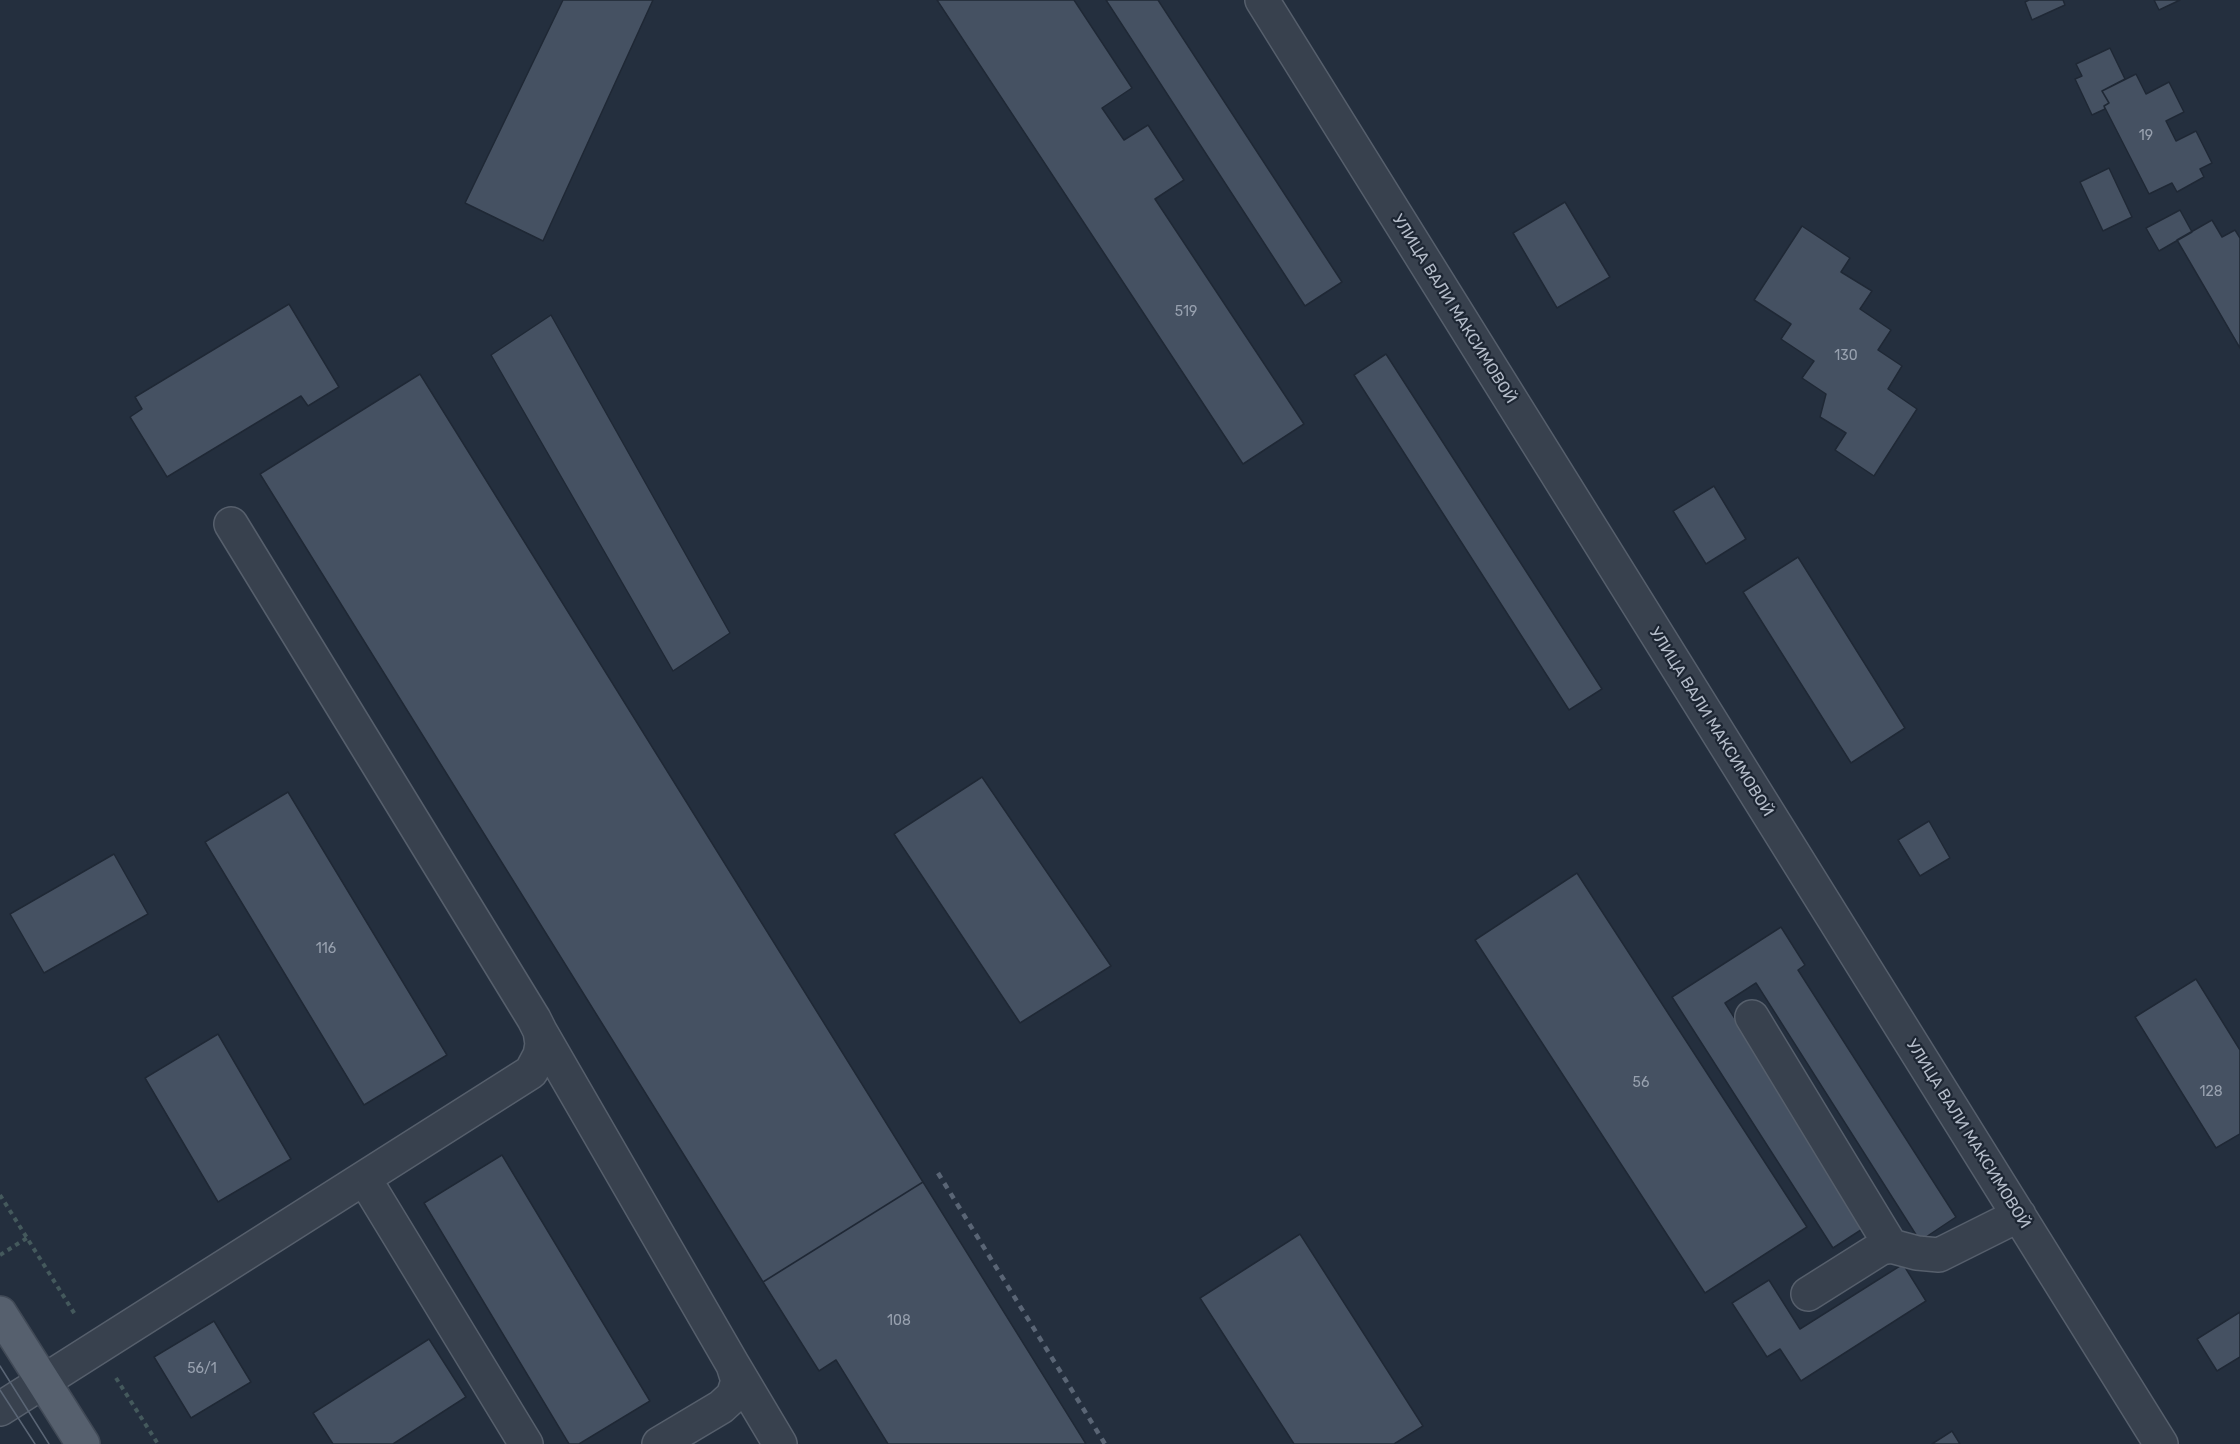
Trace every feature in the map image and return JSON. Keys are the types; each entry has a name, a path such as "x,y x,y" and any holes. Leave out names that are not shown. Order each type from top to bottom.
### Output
{"main road":[{"path":"0,1312 84,1444"}],"street":[{"name":"УЛИЦА ВАЛИ МАКСИМОВОЙ","path":"1262,0 2161,1444"},
{"path":"231,524 540,1031 780,1444"},
{"path":"1752,1017 1891,1246"},
{"path":"0,1409 531,1072 540,1055 542,1044 540,1031"},
{"path":"364,1178 526,1444"},
{"path":"1808,1294 1881,1248 1891,1246 1917,1253 1939,1255 2019,1215"},
{"path":"659,1444 721,1407 733,1396 738,1381 733,1365"}],"path":[{"path":"0,1255 27,1238"}],"building":[{"path":"563,0 653,0 543,241 465,203"},
{"path":"937,0 1074,0 1132,88 1102,108 1124,140 1148,125 1184,180 1155,199 1304,424 1243,464"},
{"path":"1106,0 1158,0 1342,282 1305,306"},
{"path":"2063,0 2065,5 2032,20 2025,2"},
{"path":"2154,0 2180,0 2159,10"},
{"path":"2110,48 2125,79 2102,91 2109,103 2104,106 2105,109 2092,115 2075,79 2082,76 2076,64"},
{"path":"2136,74 2146,94 2169,82 2184,112 2166,121 2176,141 2196,131 2212,163 2200,169 2204,177 2177,192 2172,183 2149,194 2104,106 2109,103 2102,91"},
{"path":"2109,168 2132,217 2103,231 2080,182"},
{"path":"1565,202 1610,277 1557,308 1513,233"},
{"path":"2180,210 2192,232 2159,251 2146,228"},
{"path":"2212,220 2222,237 2235,230 2240,238 2240,348 2177,240"},
{"path":"1802,226 1850,258 1841,272 1872,291 1860,309 1891,330 1878,350 1902,366 1888,389 1917,409 1874,476 1835,450 1846,433 1820,417 1826,394 1802,378 1814,361 1781,339 1791,324 1754,300"},
{"path":"289,304 339,387 308,406 301,396 167,477 130,417 142,409 135,397"},
{"path":"551,315 730,633 673,671 491,355"},
{"path":"1386,354 1602,689 1569,710 1354,375"},
{"path":"420,374 923,1182 763,1282 260,474"},
{"path":"1714,486 1746,539 1706,564 1673,511"},
{"path":"1798,557 1905,728 1851,763 1743,592"},
{"path":"982,777 1111,966 1020,1023 894,834"},
{"path":"288,792 447,1055 364,1105 205,842"},
{"path":"1929,821 1950,858 1920,876 1898,840"},
{"path":"114,854 148,914 44,973 10,914"},
{"path":"1577,873 1807,1227 1705,1293 1475,940"},
{"path":"1781,927 1805,965 1798,970 1956,1217 1920,1241 1756,983 1725,1003 1867,1226 1833,1248 1672,997"},
{"path":"2196,979 2240,1050 2240,1134 2216,1148 2135,1017"},
{"path":"218,1034 291,1159 218,1202 145,1078"},
{"path":"502,1155 650,1401 579,1444 569,1444 424,1203"},
{"path":"923,1182 1086,1444 888,1444 836,1360 819,1371 763,1282"},
{"path":"1300,1234 1423,1426 1394,1444 1294,1444 1200,1298"},
{"path":"1903,1264 1926,1301 1801,1381 1780,1349 1767,1357 1732,1303 1769,1280 1800,1329"},
{"path":"2240,1312 2240,1357 2217,1371 2197,1339"},
{"path":"214,1321 251,1382 191,1418 154,1357"},
{"path":"429,1339 466,1397 393,1444 333,1444 313,1413"},
{"path":"1952,1431 1960,1444 1932,1444"}],"tram line":[{"path":"0,1366 49,1444"},
{"path":"0,1390 35,1444"}],"railway":[{"path":"938,1173 1105,1444"}]}
